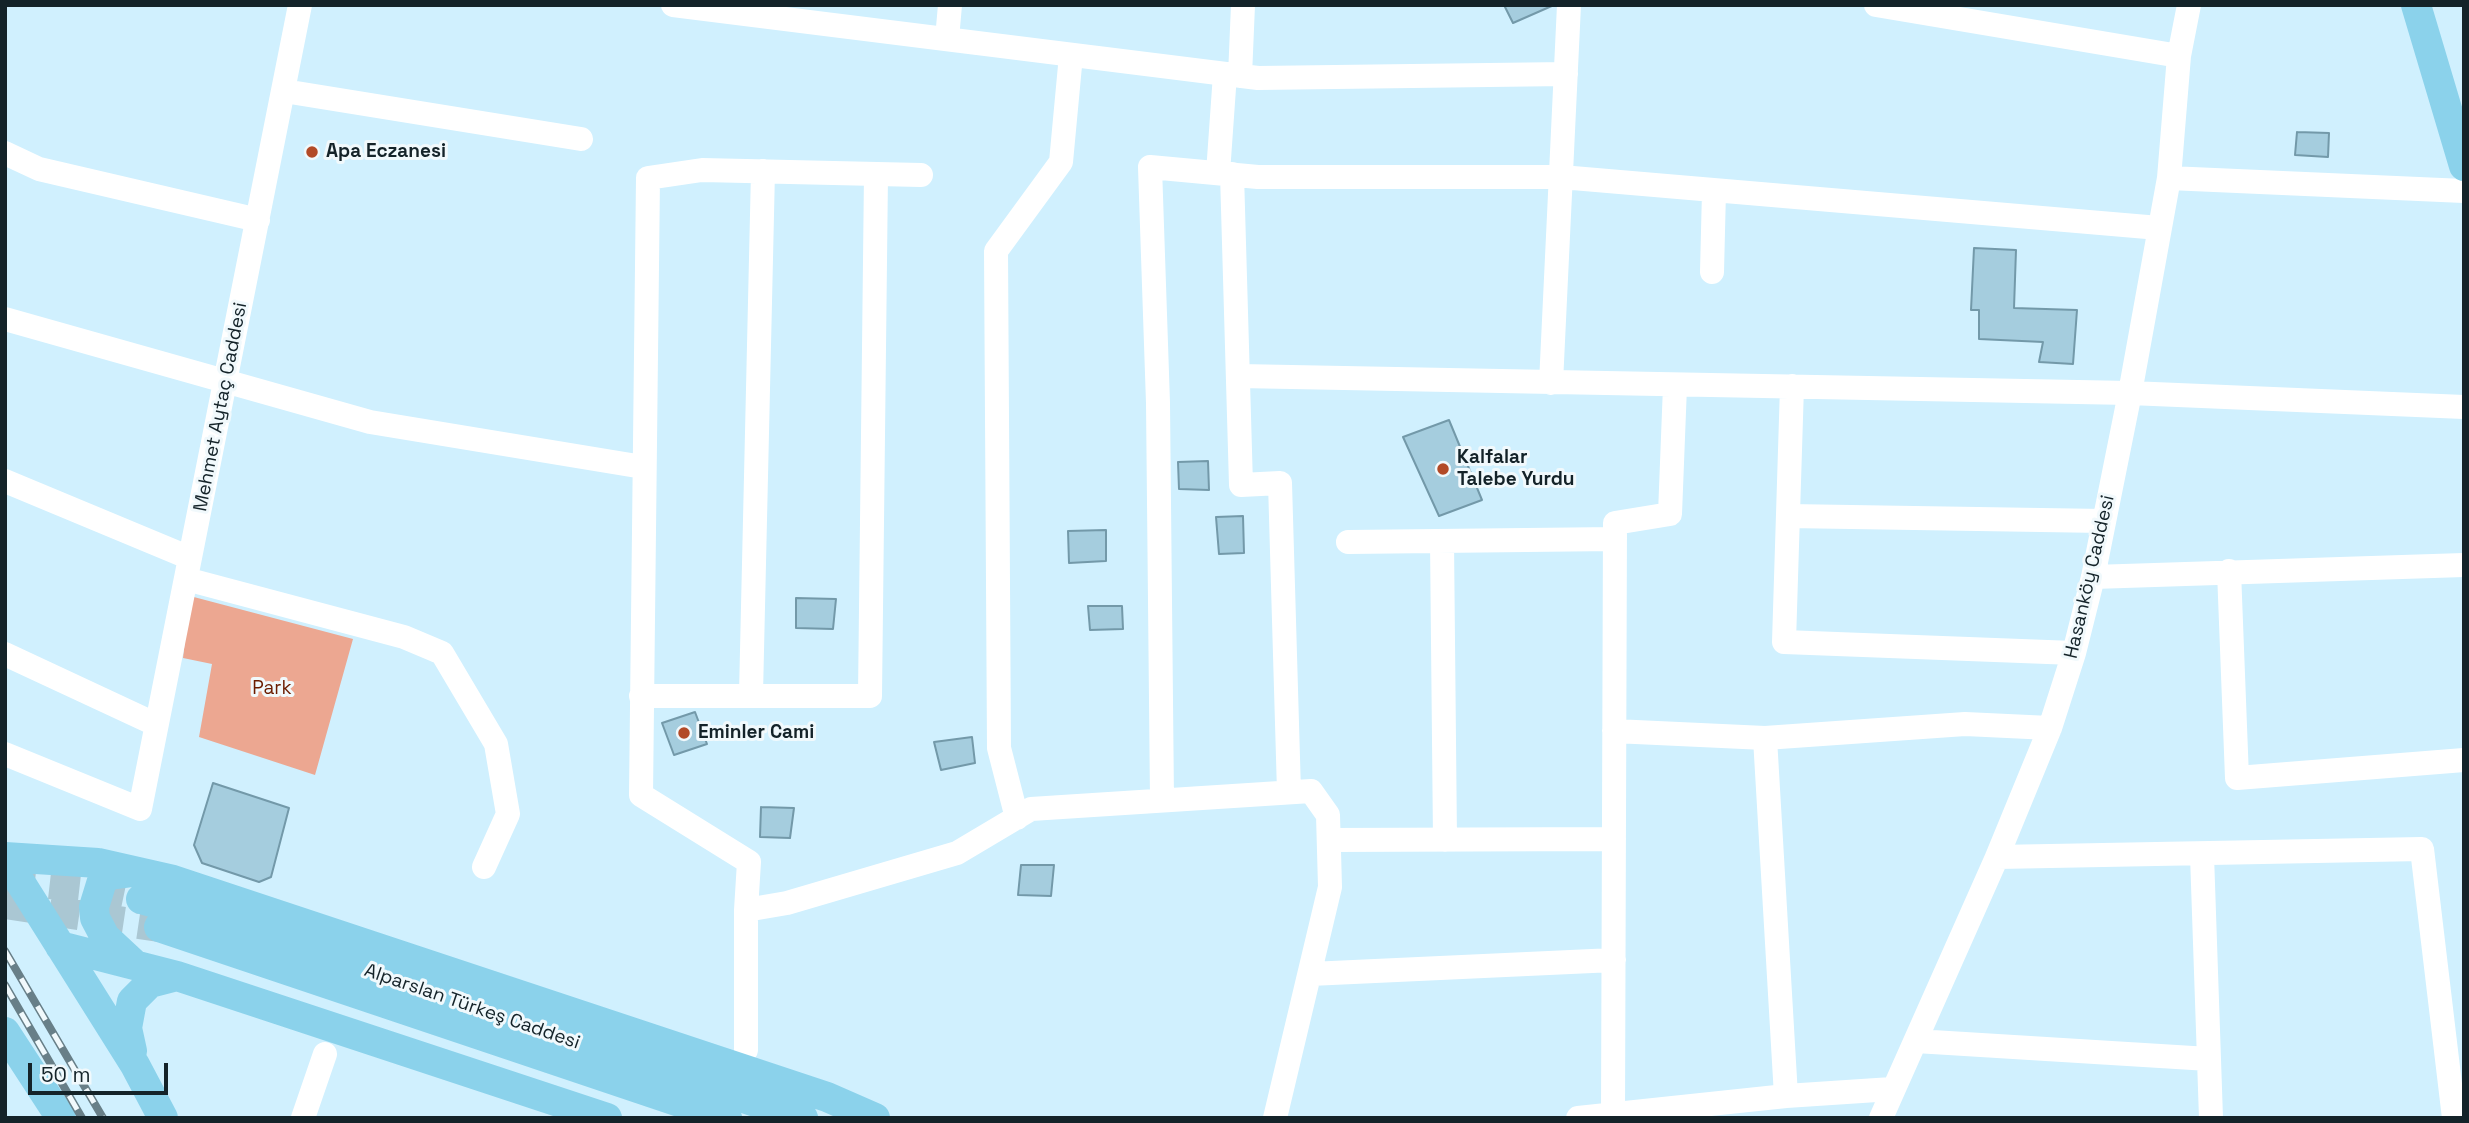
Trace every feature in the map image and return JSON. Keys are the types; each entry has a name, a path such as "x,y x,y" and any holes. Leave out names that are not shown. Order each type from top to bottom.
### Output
{"main road":[{"path":"2416,5 2464,166"},
{"path":"5,838 47,859 139,885 233,898 827,1097 875,1118"},
{"path":"5,858 47,859"},
{"path":"5,858 135,1065 163,1118"},
{"path":"135,964 117,951 106,937 95,918 94,907 102,881 121,872 139,885"},
{"name":"Alparslan Türkeş Caddesi","path":"139,885 206,917 803,1118"},
{"name":"Alparslan Türkeş Caddesi","path":"159,927 727,1118"},
{"path":"61,946 177,975 607,1118"},
{"path":"135,1065 127,1028 132,1001 150,982 177,975"},
{"path":"5,1032 61,1118"}],"street":[{"name":"Mehmet Aytaç Caddesi","path":"5,754 139,808 300,5"},
{"path":"673,5 1233,75 1566,74"},
{"path":"947,39 950,5"},
{"path":"1243,5 1233,75 1225,174 1238,376 1241,485 1280,482 1289,792"},
{"path":"1551,383 1569,5"},
{"path":"1876,5 2179,56"},
{"name":"Hasanköy Caddesi","path":"1881,1118 1997,857 2050,728 2074,653 2093,577 2130,393 2168,178 2179,56 2189,5"},
{"path":"1017,818 999,748 996,251 1061,162 1071,55"},
{"path":"284,91 581,139"},
{"path":"5,153 39,169 258,219"},
{"path":"1162,800 1158,403 1150,167 1225,174 1561,177 2159,228"},
{"path":"746,1050 746,910 749,862 640,795 648,178 702,170 921,175"},
{"path":"751,694 763,171"},
{"path":"641,696 870,696 876,174"},
{"path":"2168,178 2464,191"},
{"path":"1712,272 1714,191"},
{"path":"5,319 370,422 643,467"},
{"path":"1238,376 2130,393 2464,407"},
{"path":"1613,1114 1615,523 1670,514 1675,386"},
{"path":"1792,386 1784,642 2074,653"},
{"path":"5,481 188,568 404,637 442,653 496,744 508,814 484,867"},
{"path":"1788,516 2104,521"},
{"path":"1348,542 1615,539"},
{"path":"1441,541 1445,840"},
{"path":"2093,577 2464,565"},
{"path":"2229,571 2237,778 2464,760"},
{"path":"5,654 155,724"},
{"path":"1614,732 1765,737 1965,724 2050,728"},
{"path":"1765,737 1786,1096"},
{"path":"746,910 787,903 957,853 1031,809 1311,791 1328,815 1330,887 1275,1118"},
{"path":"1329,840 1614,838"},
{"path":"1997,857 2422,849 2454,1118"},
{"path":"2202,855 2211,1118"},
{"path":"1310,974 1614,960"},
{"path":"1916,1041 2209,1059"},
{"path":"303,1118 325,1054"},
{"path":"1578,1118 1786,1096 1892,1089"}],"green space":[{"name":"Park","path":"190,596 353,639 315,775 199,737 212,664 183,658"}],"building":[{"path":"1504,5 1554,5 1513,23"},
{"path":"2297,132 2329,133 2328,157 2295,155"},
{"path":"1974,248 2016,250 2014,308 2077,310 2073,364 2039,362 2043,342 1979,339 1979,310 1971,310"},
{"name":"Kalfalar Talebe Yurdu","path":"1449,420 1482,500 1439,516 1403,437"},
{"path":"1208,461 1209,490 1179,489 1178,462"},
{"path":"1243,516 1244,553 1219,554 1216,517"},
{"path":"1106,530 1106,561 1069,563 1068,531"},
{"path":"796,598 836,599 833,629 796,628"},
{"path":"1088,606 1122,606 1123,629 1090,630"},
{"name":"Eminler Cami","path":"695,712 707,744 674,755 662,723"},
{"path":"972,737 975,763 941,770 934,742"},
{"path":"213,783 289,808 271,877 259,882 202,863 194,845"},
{"path":"761,807 794,808 790,838 760,837"},
{"path":"1021,865 1054,865 1051,896 1018,895"}],"tunnel":[{"path":"5,879 93,889 141,899"},
{"path":"5,904 159,927"}],"railway":[{"path":"5,951 103,1118"},
{"path":"5,985 82,1118"}],"place":[{"name":"Apa Eczanesi","path":"312,152"},
{"name":"Kalfalar Talebe Yurdu","path":"1443,469"},
{"name":"Eminler Cami","path":"684,733"}]}
